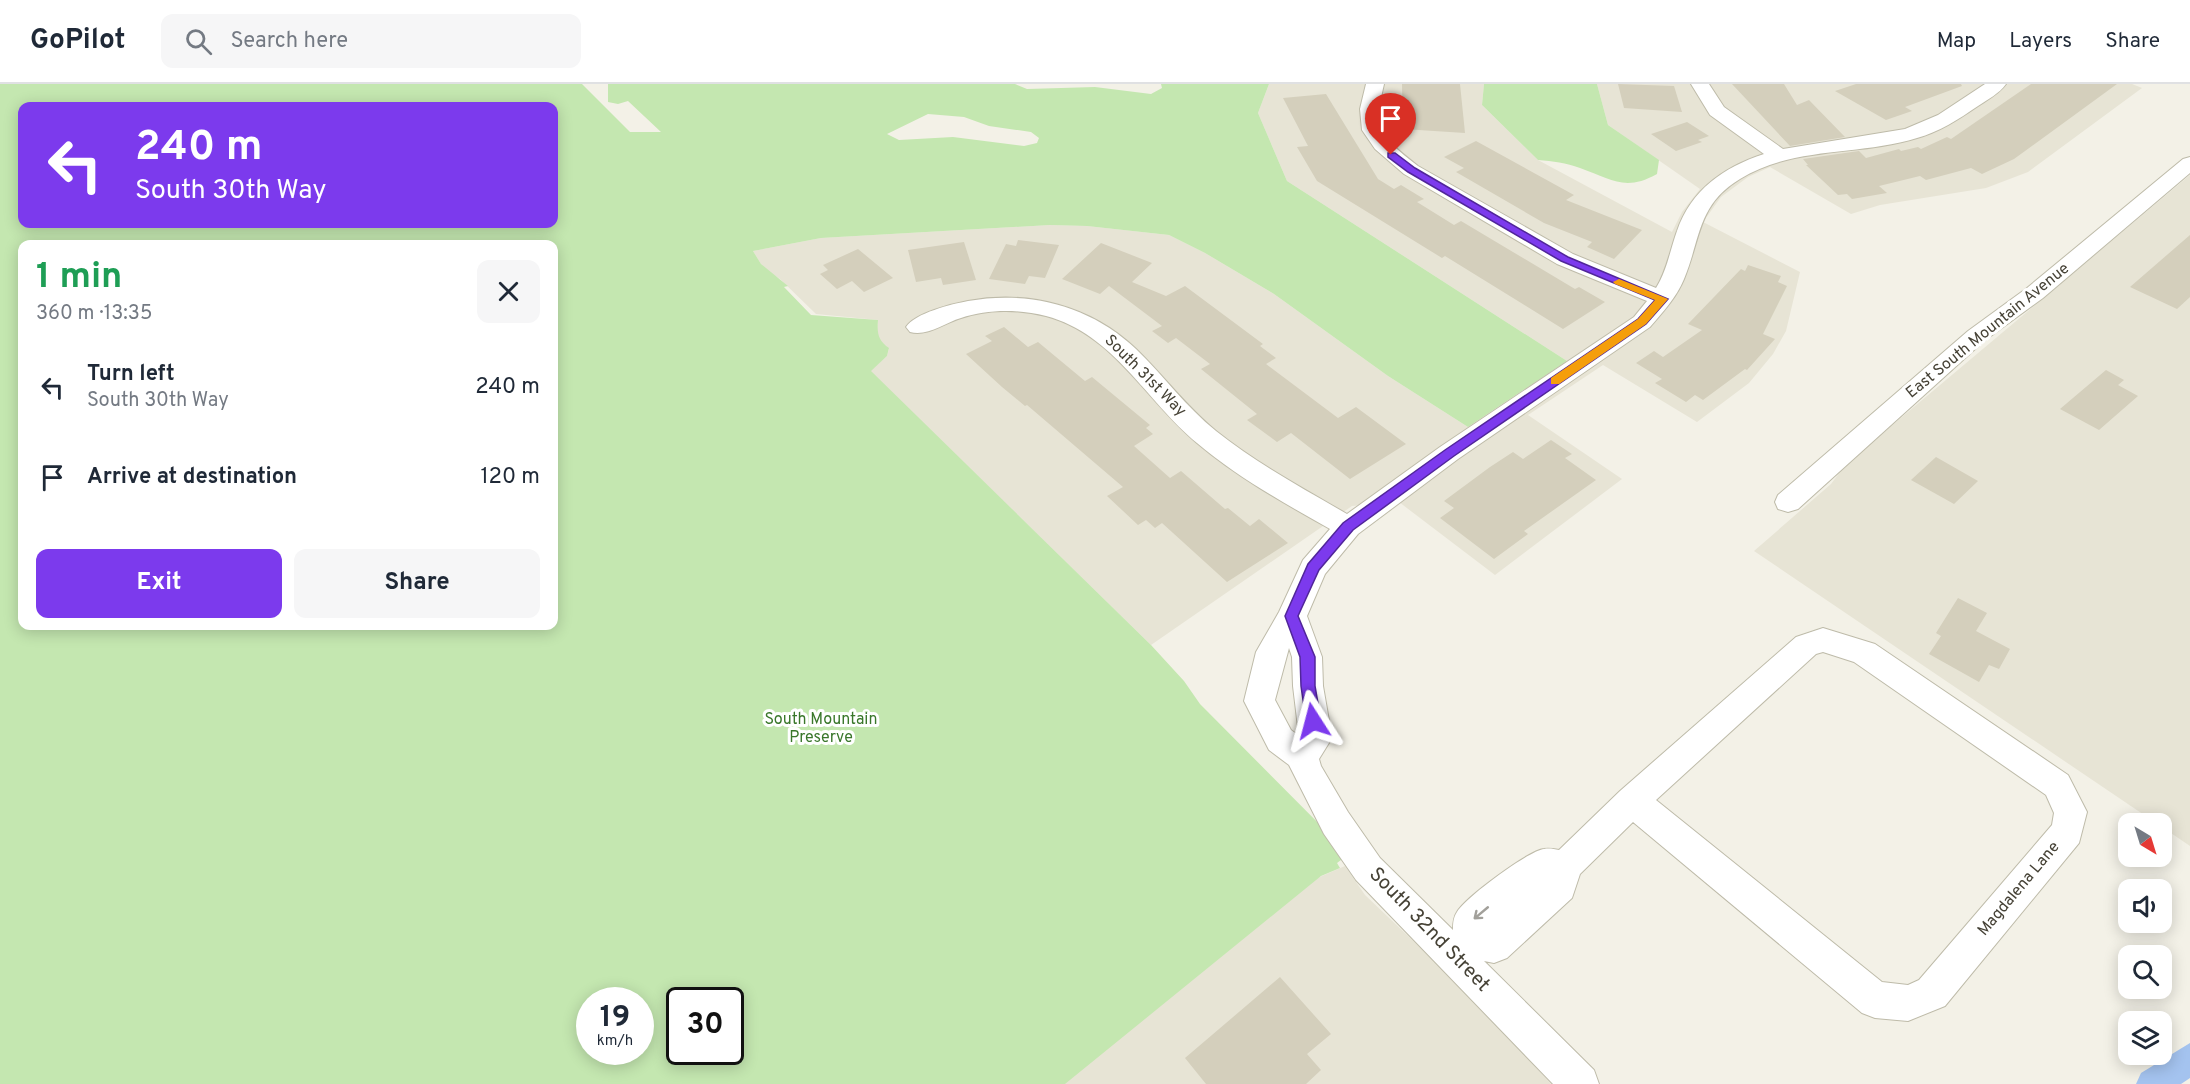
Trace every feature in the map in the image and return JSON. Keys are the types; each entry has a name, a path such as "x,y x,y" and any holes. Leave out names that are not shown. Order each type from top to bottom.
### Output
{"street":[{"path":"1374,84 1369,113 1372,131 1391,155 1411,170 1565,259 1662,299"},
{"path":"1700,84 1717,111 1780,156"},
{"path":"1292,616 1307,657 1308,686 1316,738 1303,757 1280,740 1259,701 1270,652 1292,616 1313,568 1348,527 1449,453 1642,322 1662,299 1673,278 1690,220 1709,193 1743,168 1812,148 1912,133 1939,123 1996,84"},
{"name":"East South Mountain Avenue","path":"1788,502 1976,336 2035,293 2190,163"},
{"name":"South 31st Way","path":"918,327 957,311 992,303 1016,303 1072,315 1103,333 1128,354 1155,386 1205,436 1254,471 1348,527"},
{"name":"Magdalena Lane","path":"1462,949 1494,946 1528,895 1560,887 1565,866 1632,801 1806,645 1823,640 1864,652 2057,785 2071,812 2067,832 1932,993 1908,1003 1875,1000 1632,801"},
{"path":"1264,679 1308,686"},
{"name":"South 32nd Street","path":"1303,757 1306,769 1336,824 1368,869 1462,949 1580,1084"}],"shaded area":[{"path":"1269,84 1484,84 1482,105 1538,160 1672,232 1682,212 1700,189 1608,125 1597,84 2132,84 2142,88 2028,172 1986,188 1880,205 1851,214 1770,167 1748,177 1721,197 1703,222 1800,272 1786,331 1773,354 1749,383 1697,422 1603,365 1528,415 1622,479 1495,575 1399,502 1352,506 1151,645 870,371 887,356 889,349 880,341 877,333 878,320 816,314 780,279 764,269 753,251 821,238 1050,225 1087,226 1169,235 1205,253 1274,294 1388,376 1468,427 1567,361 1287,181 1258,113"},
{"path":"2190,175 2190,846 2172,834 2172,813 2141,813 1754,551 1831,484 1846,464"},
{"path":"1345,866 1365,895 1468,993 1551,1084 1061,1084 1315,879"}],"green space":[{"name":"South Mountain Preserve","path":"0,84 582,84 630,132 661,132 628,101 618,104 608,102 608,84 1015,84 1027,89 1095,87 1151,94 1162,88 1161,84 1269,84 1258,113 1287,181 1567,361 1468,427 1388,376 1274,294 1205,253 1169,235 1087,226 1050,225 821,238 753,251 761,264 788,286 784,287 811,315 878,320 879,336 889,348 887,356 871,371 1151,645 1184,681 1200,704 1349,854 1337,863 1340,868 1321,876 1065,1084 0,1084","holes":["928,114 964,117 989,126 1031,132 1039,138 1037,143 1024,146 953,137 899,140 887,134"]},
{"path":"1484,84 1597,84 1608,125 1659,160 1657,174 1636,182 1618,182 1570,165 1538,160 1482,105"}],"building":[{"path":"1402,84 1460,84 1465,133 1403,129"},
{"path":"1618,84 1674,86 1682,112 1624,108"},
{"path":"1732,84 1784,84 1797,105 1809,100 1845,137 1790,146"},
{"path":"1856,84 1961,84 1962,86 1905,107 1912,111 1886,120 1835,91"},
{"path":"2031,84 2117,84 2014,159 1982,174 1971,168 1926,180 1920,176 1879,186 1887,193 1852,199 1847,194 1838,195 1806,165 1808,165 1803,159 1859,151 1866,158 1899,149 1901,151 1918,147 1921,149 1947,137 1951,139"},
{"path":"1326,94 1378,179 1394,189 1401,185 1424,199 1417,202 1454,225 1461,221 1575,289 1579,287 1605,302 1563,329 1317,181 1297,147 1308,146 1283,98"},
{"path":"1687,122 1709,136 1698,140 1702,142 1676,151 1651,134"},
{"path":"1476,141 1574,195 1566,200 1642,230 1614,259 1587,247 1592,242 1544,223 1456,172 1464,168 1444,157"},
{"path":"2190,235 2190,297 2177,309 2130,287"},
{"path":"1018,240 1059,245 1045,278 1029,276 1025,284 989,279 1006,244 1016,246"},
{"path":"964,242 976,280 943,285 941,278 916,282 908,250"},
{"path":"1101,243 1152,263 1132,282 1166,296 1185,286 1263,344 1260,346 1276,358 1266,364 1338,418 1356,407 1406,444 1350,479 1291,433 1277,442 1247,420 1257,414 1201,369 1210,364 1176,338 1168,343 1152,331 1162,326 1109,286 1100,294 1062,279"},
{"path":"858,249 893,278 864,292 852,281 837,289 820,274 828,270 823,265"},
{"path":"1748,265 1781,276 1778,282 1787,286 1763,334 1775,339 1747,370 1745,369 1703,400 1695,395 1686,402 1655,383 1662,379 1636,363 1654,351 1663,357 1702,330 1688,324 1741,269 1745,271"},
{"path":"1004,327 1028,347 1038,342 1085,381 1092,377 1150,425 1146,428 1153,434 1134,446 1170,478 1181,471 1225,509 1228,508 1250,526 1259,519 1288,543 1227,582 1162,523 1155,528 1146,520 1138,525 1107,496 1123,487 1027,405 1025,406 1002,387 966,354 992,341 985,336"},
{"path":"2106,370 2124,380 2118,385 2138,396 2099,430 2060,409"},
{"path":"1551,440 1572,454 1565,458 1596,480 1524,531 1528,534 1494,559 1440,518 1454,508 1444,501 1490,467 1513,452 1523,459"},
{"path":"1936,457 1978,481 1954,504 1911,480"},
{"path":"1958,598 1987,613 1976,631 2010,649 1999,669 1989,665 1979,682 1929,654 1941,636 1936,633"},
{"path":"1280,977 1331,1034 1307,1054 1321,1070 1306,1084 1206,1084 1185,1058"}],"waterway":[{"path":"2152,1084 2190,1059"}],"slow traffic":[{"path":"1555,381 1642,322 1662,299 1619,282"}],"route":[{"path":"1313,721 1307,657 1292,616 1313,568 1348,527 1449,453 1642,322 1662,299 1565,259 1411,170 1391,155"}]}
